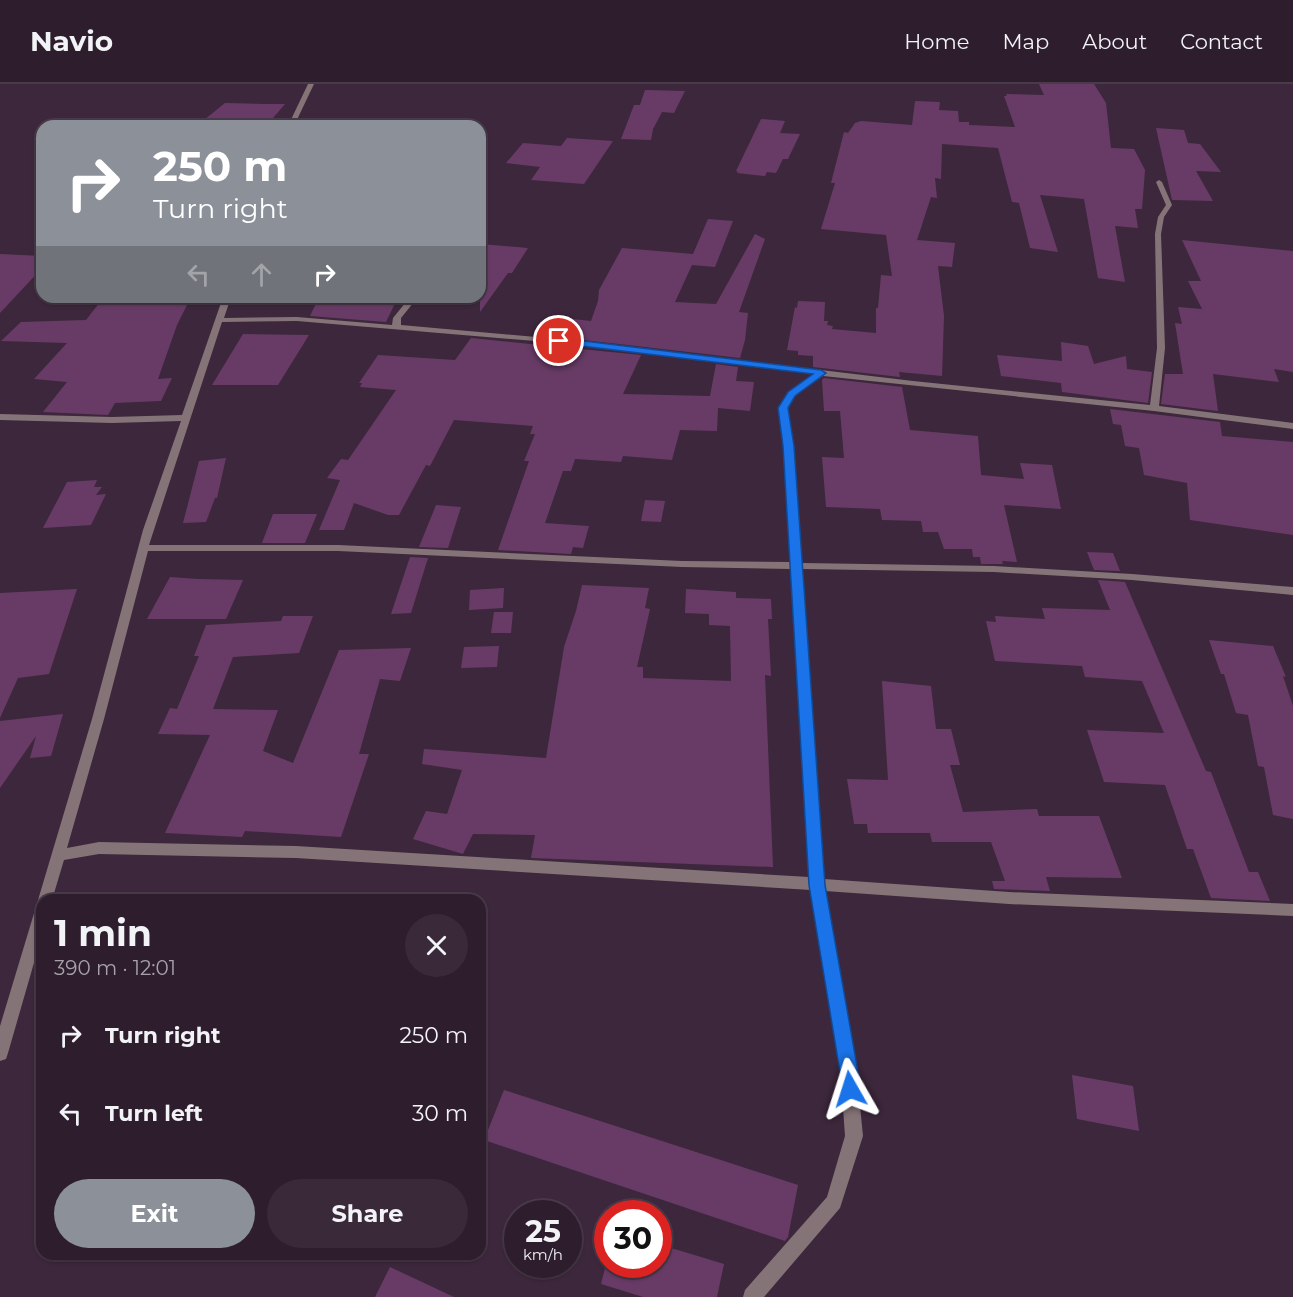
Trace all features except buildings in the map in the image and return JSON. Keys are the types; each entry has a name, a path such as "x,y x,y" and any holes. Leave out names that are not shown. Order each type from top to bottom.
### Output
{"street":[{"path":"294,120 311,84"},
{"path":"1154,408 1161,348 1158,234 1161,217 1169,205 1159,182"},
{"path":"47,894 98,719 143,548 226,303"},
{"path":"399,328 396,325 397,318 409,303"},
{"path":"220,320 297,319 594,345 821,373 1154,408 1293,426"},
{"path":"752,1297 834,1202 854,1136 848,1066 817,885 789,446 783,408 792,394 821,373"},
{"path":"0,417 112,420 186,418"},
{"path":"143,548 338,548 682,564 994,568 1293,591"},
{"path":"58,855 99,848 296,852 1009,898 1293,910"},
{"path":"0,1053 36,930"}],"route":[{"path":"559,341 821,373 792,394 784,403 783,408 789,446 817,885 850,1089"}]}
